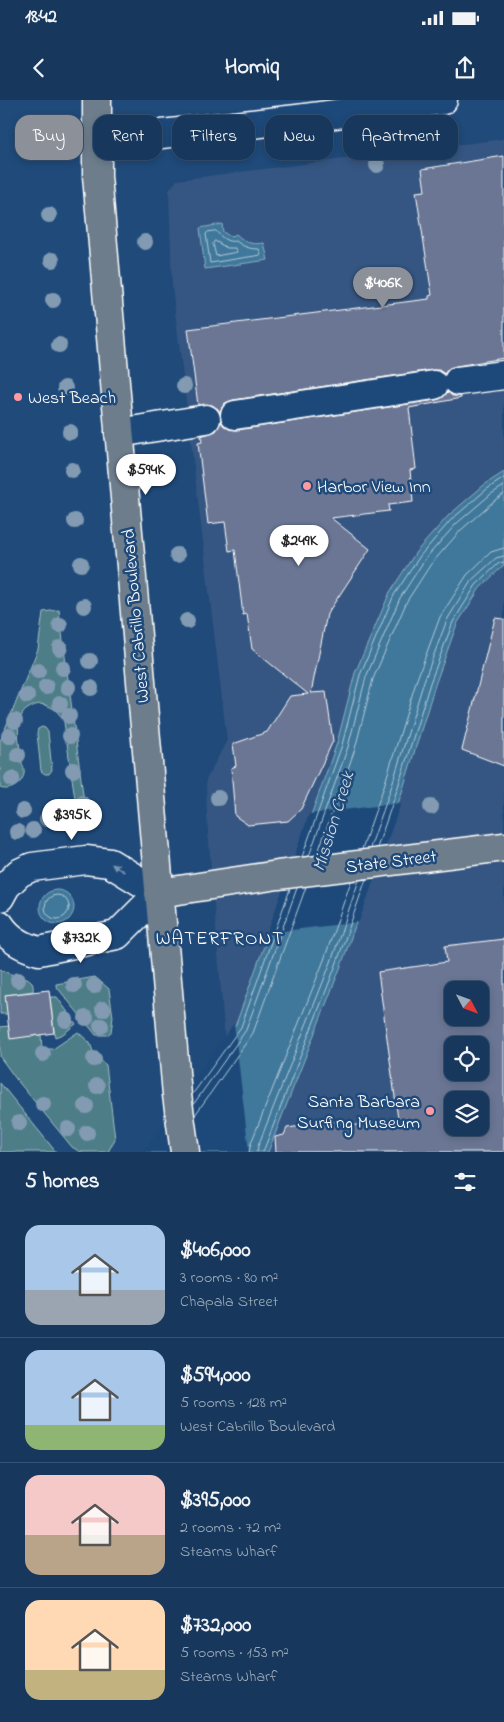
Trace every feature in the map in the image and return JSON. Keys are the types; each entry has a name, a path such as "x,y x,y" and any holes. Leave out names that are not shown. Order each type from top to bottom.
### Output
{"main road":[{"name":"West Cabrillo Boulevard","path":"97,100 97,115"},
{"name":"West Cabrillo Boulevard","path":"97,160 97,176 176,1095 185,1152"},
{"name":"State Street","path":"159,893 278,875 504,847"}],"street":[{"path":"162,131 296,109 443,100"},
{"path":"235,415 504,375"},
{"path":"120,433 206,419"},
{"path":"0,896 6,886 19,873 32,867 86,860 110,863 159,893 117,936 39,951 27,948 16,941 0,925"}],"shaded area":[{"path":"504,139 504,1152 234,1152 207,818 206,780 227,740 172,286 169,190 177,180 343,159 458,160 458,145"}],"green space":[{"path":"59,610 84,802 83,807 79,809 76,806 64,722 56,710 45,705 38,704 29,708 20,718 18,733 24,770 23,778 11,788 0,788 0,741 38,649 43,612"},
{"path":"42,727 48,732 52,770 49,774 41,771 37,733 38,729"},
{"path":"0,969 10,974 27,978 32,982 33,986 33,991 5,995 8,1014 0,1014"},
{"path":"95,977 109,989 113,1017 111,1032 107,1035 96,1035 56,986 56,984"},
{"path":"50,997 57,997 76,1024 63,1034 55,1037"},
{"path":"9,1026 35,1035 41,1035 42,1049 53,1049 78,1032 90,1043 94,1054 106,1065 115,1139 108,1152 80,1152 72,1147 16,1079 0,1057 0,1027"},
{"path":"0,1083 56,1152 0,1152"}],"water":[{"path":"222,224 223,232 231,237 236,234 249,243 264,243 268,260 205,269 200,228"},
{"name":"Mission Creek","path":"504,472 504,565 480,588 457,624 435,685 402,792 341,966 268,1152 146,1152 236,1024 337,743 355,673 390,592 416,552 448,516 484,485"},
{"path":"57,890 69,895 74,907 69,919 57,924 45,919 40,907 45,895"}],"pier":[{"path":"401,803 359,922 267,933 309,814"},
{"path":"234,1023 249,1152 144,1152 144,1151"}],"building":[{"path":"504,156 504,358 456,366 449,368 444,374 439,370 432,370 233,400 225,403 220,413 212,405 198,405 188,329 429,299 429,296 432,295 416,192 425,191 422,169"},
{"name":"Harbor View Inn","path":"448,392 452,396 461,396 461,398 409,408 416,469 410,470 413,502 388,505 389,511 331,518 370,549 327,614 311,693 326,692 333,741 301,809 288,821 248,825 235,816 231,768 236,766 233,744 267,732 290,696 308,694 252,649 247,614 243,615 235,550 229,551 225,522 208,524 198,443 202,442 201,436 216,431 221,421 229,429 237,430 436,400"},
{"path":"495,618 504,619 504,766 462,750"},
{"path":"504,939 504,1152 276,1152 275,1137 284,1135 287,1128 341,1121 342,1127 398,1119 378,972 447,962 445,946"},
{"path":"49,990 54,1033 10,1039 5,995"}],"place":[{"name":"West Beach","path":"18,397"},
{"name":"Harbor View Inn","path":"307,486"},
{"name":"Santa Barbara Surfing Museum","path":"430,1111"}],"district":[{"name":"WATERFRONT","path":"220,937"}]}
